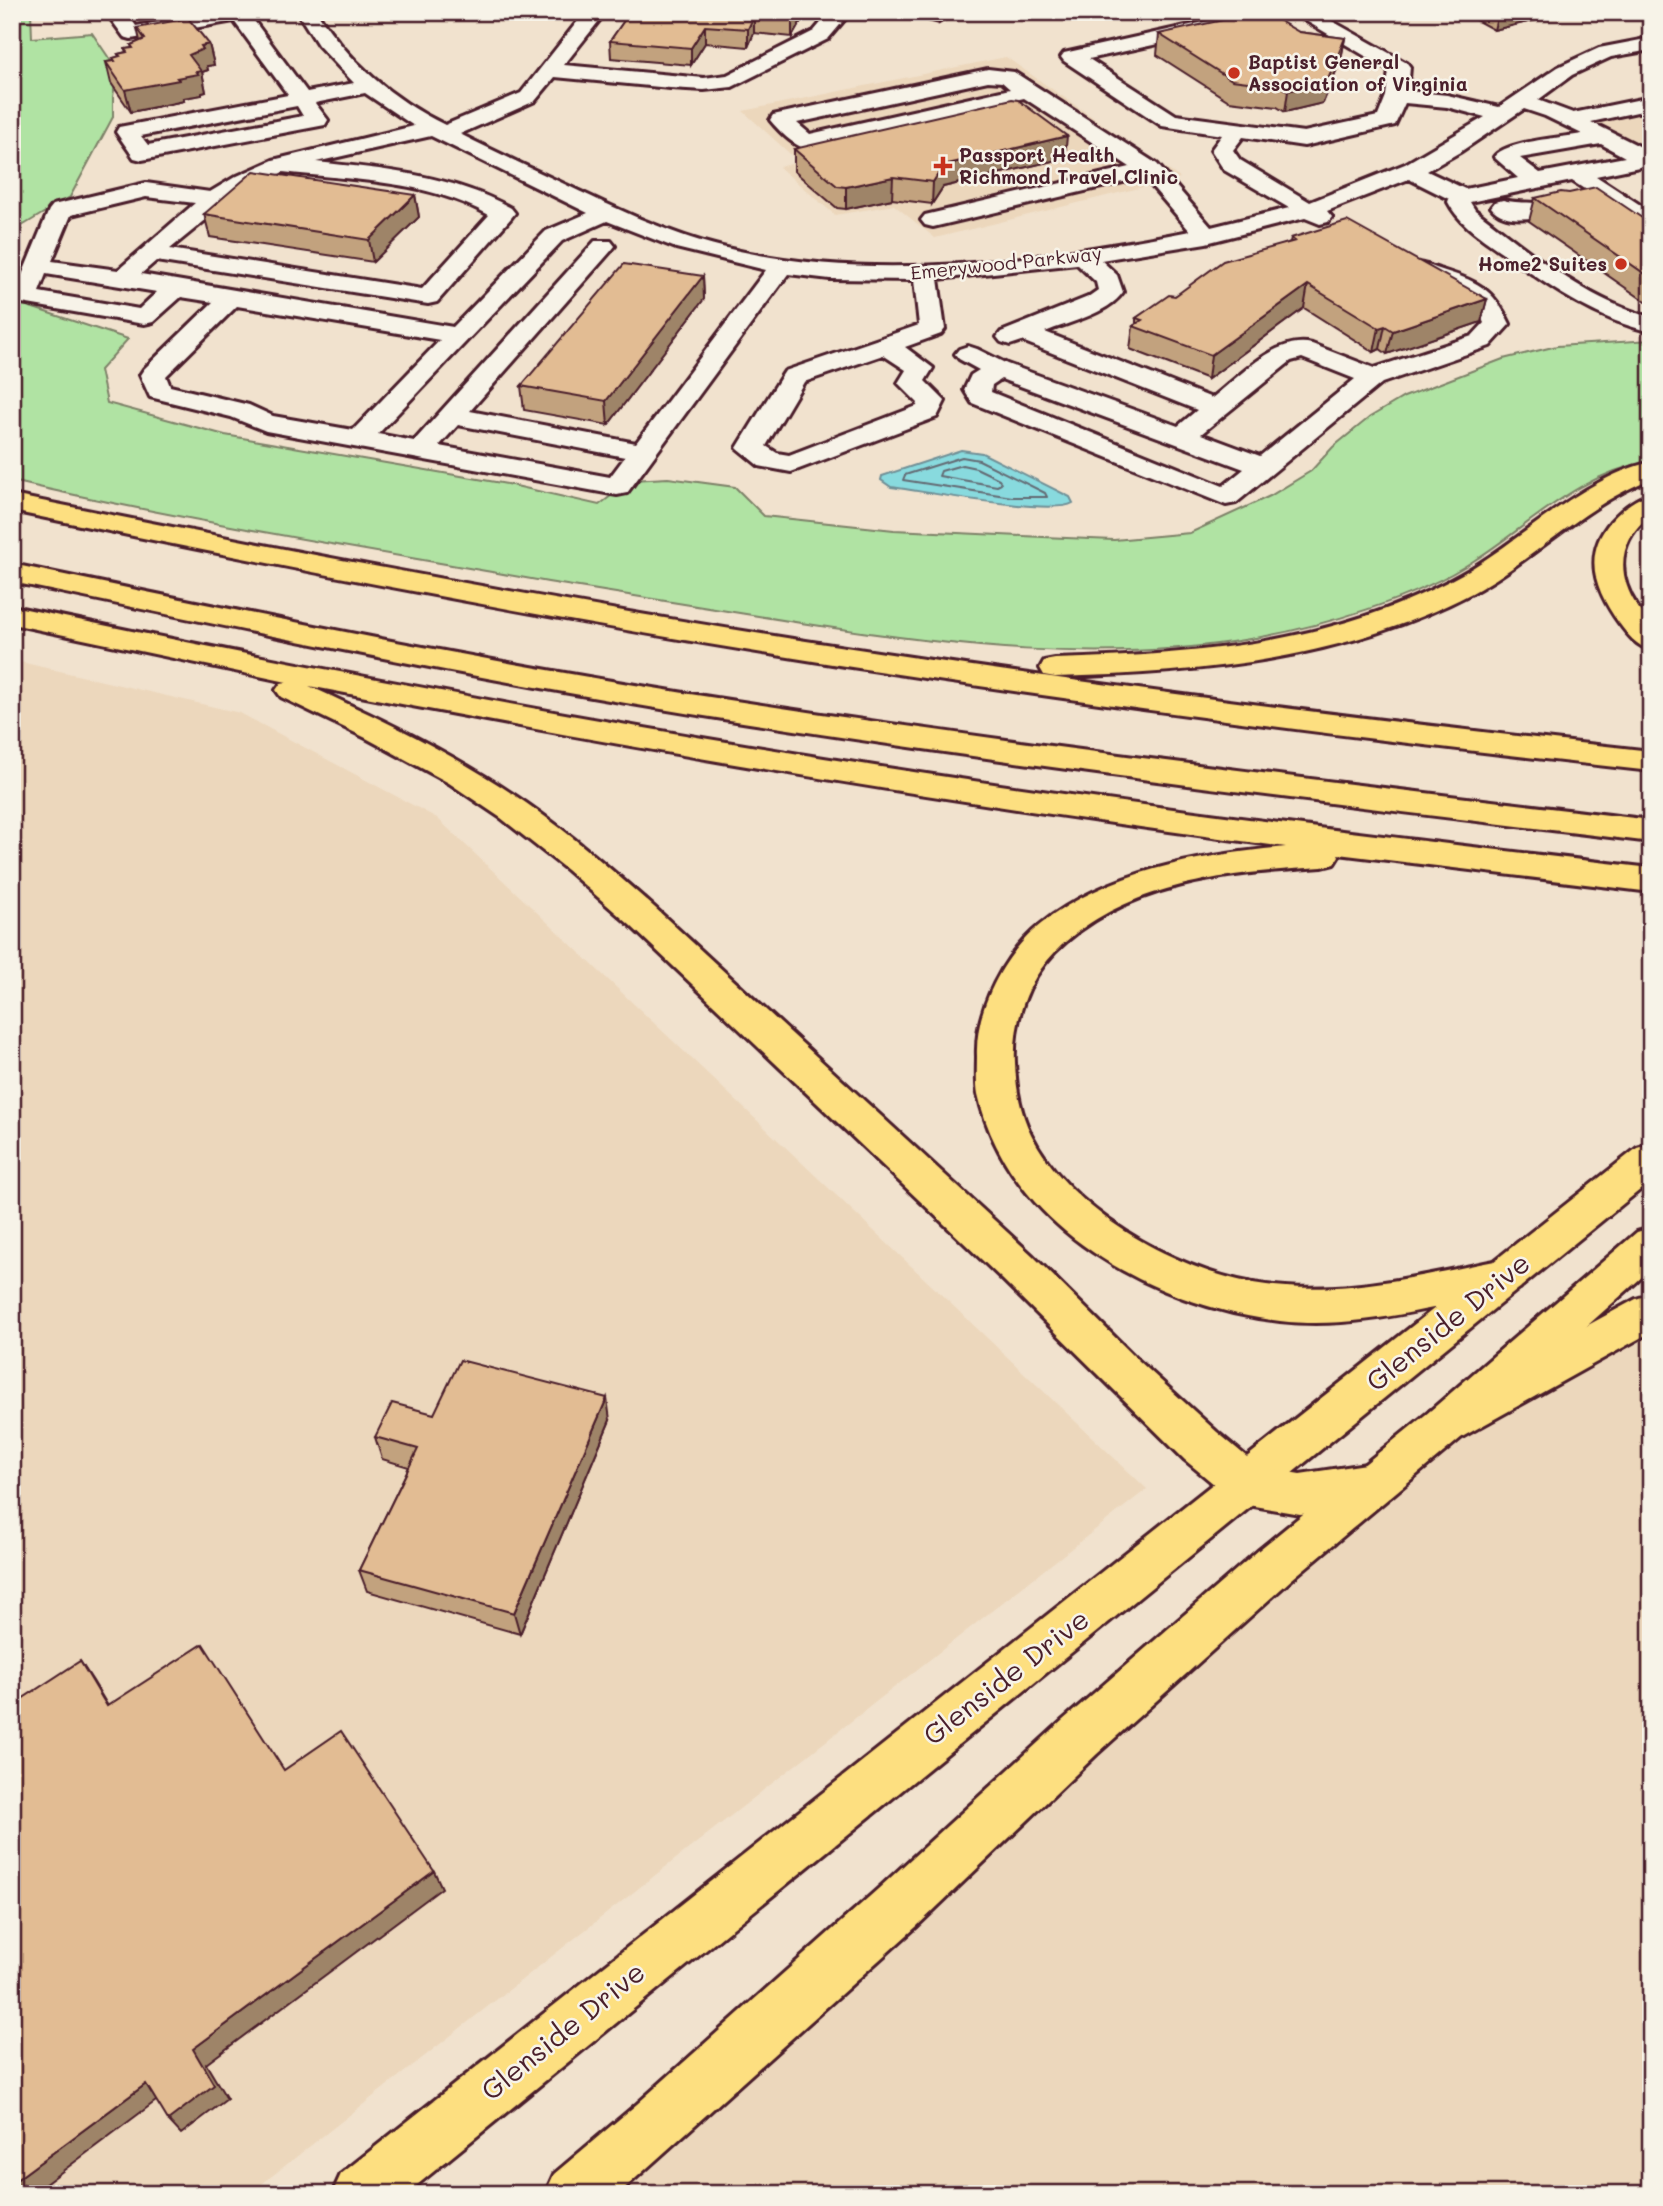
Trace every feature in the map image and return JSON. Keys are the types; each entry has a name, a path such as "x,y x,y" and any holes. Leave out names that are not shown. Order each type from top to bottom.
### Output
{"main road":[{"path":"877,661 1026,669 1133,666 1226,659 1325,640 1381,622 1460,587 1506,560 1613,484 1651,470"},
{"path":"1651,502 1617,530 1608,548 1605,563 1613,595 1630,620 1651,641"},
{"path":"12,503 439,587 877,661 1290,720 1651,761"},
{"path":"12,573 446,661 747,713 1188,775 1651,831"},
{"path":"12,615 194,655 550,723 816,767 1083,807 1651,880"},
{"path":"194,655 291,690 365,723 473,784 514,811 575,858 642,916 986,1238 1181,1428 1248,1485 1300,1494 1373,1483"},
{"path":"1505,1276 1349,1304 1302,1306 1252,1301 1200,1287 1162,1272 1124,1251 1086,1225 1052,1194 1027,1163 1013,1140 996,1090 994,1057 997,1021 1011,988 1028,960 1052,934 1078,915 1107,900 1179,874 1263,860 1323,856 1569,871"},
{"name":"Glenside Drive","path":"361,2194 1651,1159"},
{"path":"574,2194 657,2124 897,1908 1080,1737 1373,1483 1446,1424 1651,1244"},
{"path":"1446,1424 1569,1359 1651,1311"}],"street":[{"path":"135,12 118,15 131,33 243,13 302,99 317,120 142,153 127,132 302,99 368,86"},
{"name":"Emerywood Parkway","path":"307,12 331,50 368,86 393,105 440,131 607,213 670,240 741,259 836,272 925,274 1082,255 1206,236 1274,221 1345,198 1409,171 1590,58 1651,44"},
{"path":"123,278 212,199 251,175 281,164 347,147 440,131 528,97 596,12"},
{"path":"552,70 681,82 732,81 821,35 841,12"},
{"path":"1277,12 1071,57 1170,121 1304,139 1387,120 1397,96 1400,67 1301,12"},
{"path":"1027,91 806,142 781,120 988,75 1007,76 1149,169 1206,236"},
{"path":"1397,96 1447,101 1500,114"},
{"path":"1520,101 1553,111 1649,160"},
{"path":"1571,120 1651,103"},
{"path":"1237,130 1222,150 1232,164 1307,210 1348,231"},
{"path":"1536,181 1505,157 1511,153 1604,137"},
{"path":"1464,205 1536,181 1649,160"},
{"path":"281,164 453,189 486,201 503,213 456,302 458,335 359,439"},
{"path":"933,220 1149,169"},
{"path":"1409,171 1464,205 1546,272 1616,315 1651,325"},
{"path":"1576,173 1651,222"},
{"path":"176,289 144,317 25,297 61,210 146,190 212,199"},
{"path":"1464,205 1503,207 1605,192"},
{"path":"1574,203 1605,192"},
{"path":"1503,207 1516,212 1539,210"},
{"path":"150,253 456,302 554,236 607,213"},
{"path":"421,450 603,246"},
{"path":"968,354 1097,302 1111,292 1108,280 1082,255"},
{"path":"998,369 980,381 977,390 981,397 1226,497 1373,377 1481,341 1497,324 1490,303 1478,293 1446,278 1418,271 1395,258"},
{"path":"38,266 458,335"},
{"path":"231,298 153,375 159,391 240,411 266,423 617,487 782,266"},
{"path":"925,274 932,329 968,354 998,369 1262,466"},
{"path":"885,345 920,368 911,383 932,401 928,411 791,464 769,460 751,448 794,377 885,345 932,329"},
{"path":"1022,332 1214,408"},
{"path":"1182,437 1214,408 1282,356 1303,349 1373,377"},
{"path":"450,416 643,452"}],"shaded area":[{"path":"1006,57 1180,178 935,238 894,205 835,215 779,167 799,162 743,111"},
{"path":"1651,96 1651,166 1571,129 1577,112"},
{"path":"12,660 240,713 437,818 1147,1489 249,2194 12,2194"},
{"path":"1651,1311 1651,2194 574,2194 1373,1483"}],"green space":[{"path":"12,12 31,12 32,38 92,33 117,70 113,117 70,197 22,226 12,281"},
{"path":"12,301 128,339 100,370 107,403 225,435 507,484 599,505 632,480 668,478 735,487 764,516 894,530 1114,540 1190,533 1270,496 1311,471 1333,447 1370,417 1404,397 1503,359 1557,346 1651,340 1651,461 1625,467 1579,488 1451,574 1396,599 1336,619 1250,639 1138,651 969,645 856,631 548,582 212,523 12,481"}],"water":[{"path":"961,450 982,453 1070,497 1073,503 1040,507 1014,505 891,487 881,480 882,476"}],"building":[{"path":"630,12 796,12 792,19 754,16 748,29 705,26 691,48 610,41"},
{"path":"1264,12 1299,32 1345,38 1327,82 1288,91 1280,86 1232,80 1159,34"},
{"path":"188,18 209,44 201,46 203,49 189,55 201,71 177,78 179,80 125,90 106,62 115,61 113,58 120,56 118,54 127,52 125,49 133,48 131,45 145,39 137,28"},
{"path":"1012,99 1018,100 1067,136 944,165 933,182 893,177 846,187 837,186 794,149"},
{"path":"254,171 415,195 369,240 204,214"},
{"path":"1596,187 1651,224 1651,278 1535,198"},
{"path":"1347,221 1487,299 1393,331 1385,326 1379,328 1308,285 1211,355 1133,326 1142,320 1136,318 1169,295 1175,296 1223,261 1295,241 1291,238"},
{"path":"624,264 703,276 606,401 521,386"},
{"path":"460,1360 607,1398 514,1613 359,1570 418,1449 375,1437 392,1403 434,1414"},
{"path":"203,1644 284,1770 341,1731 434,1871 193,2049 214,2085 168,2120 146,2084 12,2183 12,1700 14,1704 80,1661 107,1706"}],"place":[{"name":"Baptist General Association of Virginia","path":"1234,73"},
{"name":"Passport Health Richmond Travel Clinic","path":"943,166"},
{"name":"Home2 Suites","path":"1621,264"}]}
